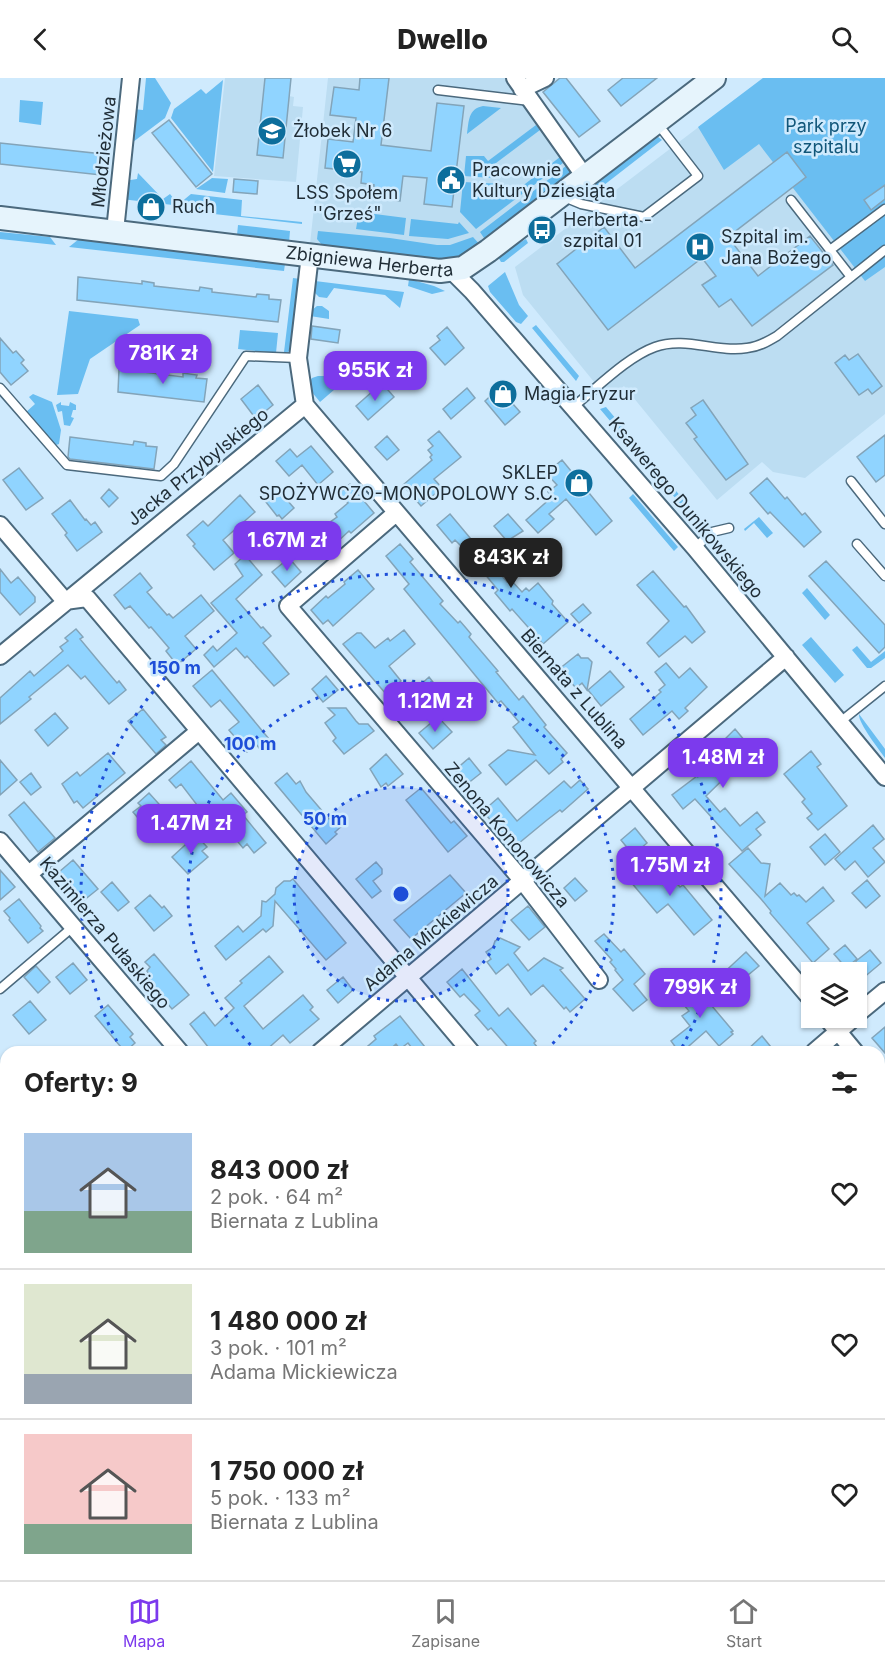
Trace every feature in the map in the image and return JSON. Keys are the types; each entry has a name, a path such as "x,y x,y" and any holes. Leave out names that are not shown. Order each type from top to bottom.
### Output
{"street":[{"name":"Młodzieżowa","path":"115,231 131,78"},
{"path":"545,78 522,90 585,177"},
{"name":"Zbigniewa Herberta","path":"0,218 310,255 451,270 463,268 714,78"},
{"path":"305,405 298,358 310,255"},
{"name":"Ksawerego Dunikowskiego","path":"451,270 472,291 695,548 885,777"},
{"name":"Biernata z Lublina","path":"305,405 801,987"},
{"name":"Jacka Przybylskiego","path":"0,656 305,405"},
{"name":"Zenona Kononowicza","path":"396,513 288,606 522,880 599,980"},
{"path":"0,525 65,601 87,598 466,1046"},
{"name":"Adama Mickiewicza","path":"327,1046 786,657"},
{"path":"29,874 199,730"},
{"name":"Kazimierza Pułaskiego","path":"0,841 175,1046"},
{"path":"867,1007 885,992"},
{"path":"835,1028 850,1046"},
{"path":"821,1046 842,1028"}],"lane":[{"path":"438,90 522,90"},
{"path":"561,196 581,204 644,217 698,176 656,123"},
{"path":"791,200 851,276"},
{"path":"830,250 885,209"},
{"path":"573,407 628,363 656,346 677,343 745,349 760,345 777,336 885,250"},
{"path":"0,388 67,465 161,476 174,464 246,356 298,358"},
{"path":"851,481 885,524"},
{"path":"695,548 712,532 729,528"},
{"path":"857,544 885,576"},
{"path":"840,722 885,686"},
{"path":"0,989 74,926"}],"shaded area":[{"path":"225,78 291,78 289,96 294,97 293,106 303,107 296,182 214,176"},
{"path":"328,78 506,78 576,173 475,250 444,259 310,244"},
{"path":"763,78 885,78 885,414 805,478 773,472 762,462 717,500 624,386 608,399 523,295 515,267"},
{"path":"483,106 501,108 467,134 472,113"},
{"path":"536,125 540,130 492,166 497,174 492,178 464,176 466,156 484,156 488,161"},
{"path":"560,157 563,163 476,229 460,212 463,182 504,184 512,194"},
{"path":"566,166 571,174 486,241 480,232"},
{"path":"359,212 406,218 404,235 356,229"},
{"path":"411,219 458,224 459,222 469,233 448,239 409,236"},
{"path":"318,231 437,245 450,245 473,237 481,246 459,257 445,259 322,245 317,239"}],"green space":[{"path":"146,78 155,78 171,103 165,118 133,142 130,140 132,109 143,110"},
{"name":"Park przy szpitalu","path":"763,78 885,78 885,267 865,281 759,144 724,170 698,127"},
{"path":"223,80 213,172 171,118 174,109 201,89 206,94"},
{"path":"20,100 43,102 41,125 19,122"},
{"path":"657,136 662,140 586,199 583,198 581,193"},
{"path":"138,173 163,199 170,194 174,199 173,205 121,199 124,181 137,179"},
{"path":"212,178 228,179 225,193 196,189"},
{"path":"191,194 242,200 241,216 302,222 302,224 179,210 180,203"},
{"path":"238,225 290,231 289,243 237,235"},
{"path":"0,232 50,237 56,245 0,239"},
{"path":"79,239 285,264 284,271 69,247"},
{"path":"526,239 528,243 501,262 497,255"},
{"path":"505,272 519,305 528,316 521,324 516,322 490,292 488,286"},
{"path":"293,278 300,279 292,348 284,352"},
{"path":"409,279 445,291 432,294 408,286"},
{"path":"315,281 404,292 400,308 385,295 334,288 327,298 319,297 315,293"},
{"path":"317,306 322,306 329,311 329,319 310,316 312,310"},
{"path":"69,311 138,319 140,325 90,359 78,394 57,395"},
{"path":"536,325 579,376 576,381 532,328"},
{"path":"240,330 278,333 276,353 238,349"},
{"path":"337,376 342,383 320,402 307,386 312,378"},
{"path":"33,394 52,402 61,430 59,444 53,446 25,413 35,404 29,397"},
{"path":"61,402 61,405 69,406 70,402 76,405 70,426 64,425 62,411 58,412 56,405"},
{"path":"606,407 653,463 649,467 600,409"},
{"path":"656,467 687,504 683,507 652,471"},
{"path":"633,494 678,547 674,551 629,498"},
{"path":"759,517 773,533 767,538 754,523 745,531 744,529"},
{"path":"807,588 830,615 825,620 802,593"},
{"path":"811,637 844,675 835,683 802,645"},
{"path":"857,646 871,662 885,651 885,658 871,668 867,668 852,650"},
{"path":"859,714 885,749 885,758 865,730"}],"building":[{"name":"Żłobek Nr 6","path":"265,78 291,78 283,158 257,155"},
{"path":"360,78 389,78 381,145 431,151 437,103 464,106 452,207 424,204 427,178 403,176 400,201 373,198 374,185 361,183 362,172 325,168 328,139 353,142 356,118 330,115 334,87 359,90"},
{"path":"560,78 566,78 600,121 579,137 543,92"},
{"path":"623,78 657,78 621,106 608,90"},
{"path":"169,120 212,174 196,187 152,133"},
{"path":"0,143 103,154 101,175 0,164"},
{"name":"Szpital im. Jana Bożego","path":"787,152 806,177 728,237 758,276 810,236 833,265 752,326 731,299 719,307 702,285 716,276 702,258 608,330 557,264 604,227 635,268"},
{"path":"234,179 258,181 257,194 233,192"},
{"path":"885,185 885,199 871,210 864,200"},
{"path":"78,277 142,284 142,281 154,283 154,286 199,291 200,287 212,289 212,292 256,297 257,294 269,295 269,299 281,300 278,322 77,300"},
{"path":"312,326 340,330 338,343 311,339"},
{"path":"447,327 464,348 445,365 430,348 440,340 437,336"},
{"path":"0,338 13,353 16,351 24,360 21,363 28,371 11,385 0,372"},
{"path":"858,354 882,386 872,394 868,389 859,395 835,363 845,355 849,360"},
{"path":"119,369 183,377 183,373 197,375 196,378 207,379 204,402 118,392"},
{"path":"382,383 394,397 368,420 356,406"},
{"path":"258,385 273,405 256,419 241,399"},
{"path":"467,388 475,398 451,419 443,409"},
{"path":"499,388 520,412 505,425 485,401"},
{"path":"703,400 748,464 726,480 694,439 697,437 686,423 696,415 691,408"},
{"path":"439,431 461,457 434,479 442,488 421,506 403,485 432,460 430,457 432,455 428,450 433,446 428,440"},
{"path":"885,435 885,475 876,482 857,457"},
{"path":"387,436 399,450 387,460 375,447"},
{"path":"70,437 133,445 134,441 146,443 146,446 157,447 154,469 70,459 68,457"},
{"path":"311,446 333,472 318,485 302,465 289,476 276,461 290,449 297,457"},
{"path":"562,460 612,521 596,535 566,499 549,514 554,519 538,533 526,520 552,497 548,492 557,485 546,473"},
{"path":"19,468 43,498 26,510 3,480"},
{"path":"767,478 802,515 805,513 821,532 804,547 770,512 768,514 750,493"},
{"path":"350,484 374,513 351,533 349,531 321,557 306,539 337,517 335,514 348,503 339,493"},
{"path":"109,489 118,498 109,507 101,498"},
{"path":"279,491 294,508 282,519 266,502"},
{"path":"240,495 255,512 223,540 234,553 214,570 193,546 195,544 187,535 203,521 208,526"},
{"path":"70,500 85,520 91,525 95,522 102,532 77,551 52,514"},
{"path":"450,514 507,582 510,579 522,592 526,588 529,591 538,583 568,622 543,644 495,593 498,590 465,550 455,540 452,543 437,525"},
{"path":"508,514 523,531 507,541 494,526"},
{"path":"400,544 413,559 410,562 443,601 440,604 466,628 471,634 469,637 498,671 496,672 519,700 523,696 546,725 544,727 567,753 561,759 563,762 549,774 536,760 506,785 489,765 508,750 535,755 513,727 519,722 501,701 498,703 404,589 409,584 386,556"},
{"path":"245,555 262,575 236,599 271,636 263,643 289,674 274,686 247,656 245,658 236,648 214,667 204,655 213,646 217,651 237,633 211,603 243,576 235,564"},
{"path":"289,558 301,572 285,587 272,572"},
{"path":"826,561 885,625 885,647 879,653 809,576"},
{"path":"0,569 11,583 18,577 35,597 35,602 20,615 0,592"},
{"path":"358,570 374,589 333,626 328,620 323,624 311,610 326,596 328,598 345,584 344,582"},
{"path":"653,571 684,607 686,606 705,632 692,643 685,636 659,657 647,643 669,621 637,585"},
{"path":"140,573 152,588 147,592 167,615 173,618 201,595 214,611 185,636 196,649 177,665 166,651 169,648 151,627 149,628 130,606 125,609 114,595"},
{"path":"583,604 591,613 579,623 571,614"},
{"path":"76,629 83,637 80,639 117,683 119,681 126,690 109,704 85,676 81,679 68,665 0,724 0,698 30,671 34,676 63,651 60,647 68,641 65,638"},
{"path":"404,630 415,644 389,666 401,681 386,694 343,644 357,633 361,633 375,648 388,638 390,641"},
{"path":"578,654 581,658 588,658 592,662 587,690 582,683 576,688 559,669"},
{"path":"666,663 679,678 690,668 707,687 685,708 688,711 679,719 672,711 643,735 630,719 661,692 659,690 665,685 655,672"},
{"path":"212,670 269,739 259,748 256,744 247,752 229,730 239,722 220,700 211,707 193,686"},
{"path":"610,671 624,687 601,706 588,690"},
{"path":"326,676 338,690 323,702 312,689"},
{"path":"429,677 436,686 415,704 403,690 412,682 417,688"},
{"path":"328,708 346,708 359,724 368,724 374,731 344,754 333,741 336,738 325,723 335,715"},
{"path":"143,709 166,737 161,740 166,745 156,754 128,721"},
{"path":"55,713 68,728 48,746 35,730"},
{"path":"438,717 452,732 433,749 419,733"},
{"path":"735,729 755,753 741,765 740,763 706,796 720,812 725,808 740,826 757,812 765,822 756,829 761,835 742,851 695,799 683,809 672,795 705,770 709,764 705,759"},
{"path":"811,751 821,764 817,767 847,806 818,830 807,818 812,814 802,802 805,799 784,774"},
{"path":"108,753 125,773 83,808 77,801 74,803 62,784 77,772 80,776"},
{"path":"386,754 403,774 388,786 386,783 381,787 370,769"},
{"path":"469,758 481,773 467,784 455,770"},
{"path":"0,760 17,780 0,795"},
{"path":"191,761 223,800 231,793 247,812 243,815 266,843 254,853 247,844 243,848 215,818 210,822 181,784 176,788 169,780"},
{"path":"31,773 41,787 31,795 20,782"},
{"path":"287,773 296,784 300,781 306,792 329,819 334,815 343,825 326,844 275,783"},
{"path":"580,780 588,789 562,812 560,810 513,848 483,811 498,798 517,821 564,781 571,788"},
{"path":"421,788 451,823 454,821 467,836 448,852 406,800"},
{"path":"149,793 159,804 156,806 164,817 153,826 149,821 144,825 133,812 141,806 138,803"},
{"path":"24,802 55,838 38,852 9,815"},
{"path":"873,825 884,839 873,848 885,862 868,877 855,861 845,870 835,859"},
{"path":"635,828 647,843 633,855 621,840"},
{"path":"825,834 840,852 825,865 810,847"},
{"path":"196,835 207,847 202,851 208,857 188,874 172,857"},
{"path":"748,848 761,863 770,864 765,896 780,883 791,895 794,893 799,895 806,902 823,887 834,901 807,923 829,949 812,962 729,864"},
{"path":"73,860 98,889 83,901 59,872"},
{"path":"376,862 382,869 382,874 373,881 381,891 372,898 356,879"},
{"path":"660,863 680,887 683,885 712,920 694,935 668,904 657,913 630,881 631,877 642,869 646,874"},
{"path":"0,870 15,887 0,900"},
{"path":"450,875 466,893 411,939 394,920"},
{"path":"575,878 587,891 575,901 564,888"},
{"path":"293,879 346,943 326,960 275,901 273,926 266,932 263,929 226,960 215,946 238,926 243,932 261,916 262,901 266,902 275,894 276,888 284,881"},
{"path":"867,880 880,896 866,908 852,893"},
{"path":"112,882 129,902 118,911 101,892"},
{"path":"150,895 172,916 154,931 135,908"},
{"path":"19,899 43,931 28,943 4,911"},
{"path":"528,906 545,927 529,940 511,920"},
{"path":"604,934 621,952 624,949 645,974 634,984 647,1000 633,1011 613,989 623,980 610,962 612,960 595,941"},
{"path":"500,938 520,947 514,953 528,971 544,958 563,968 560,970 585,999 570,1012 566,1007 564,1009 543,985 531,995 508,964 496,974 487,962 491,959 486,952"},
{"path":"845,945 857,959 853,962 841,962 834,954"},
{"path":"870,950 881,963 867,975 867,962 856,961"},
{"path":"746,952 759,966 730,990 719,977"},
{"path":"154,954 189,995 172,1009 145,977 149,974 147,971 150,967 145,962"},
{"path":"269,956 283,972 244,1006 263,1029 303,995 313,1007 310,1010 319,1019 290,1043 283,1035 271,1046 207,1046 190,1024 204,1012 215,1026 234,1008 225,998 242,983 240,981"},
{"path":"73,963 87,980 70,994 56,977"},
{"path":"36,966 50,982 38,993 24,977"},
{"path":"462,969 499,1016 508,1008 536,1041 534,1043 536,1046 507,1046 491,1028 488,1030 475,1015 480,1011 464,994 460,997 447,982"},
{"path":"343,977 353,990 338,1003 327,990"},
{"path":"690,980 733,1031 731,1032 733,1034 719,1046 706,1031 689,1046 675,1046 671,1041 690,1026 682,1016 689,1011 674,993"},
{"path":"30,1001 46,1020 29,1034 13,1015"},
{"path":"108,1005 133,1034 130,1037 135,1043 132,1046 120,1046 95,1016"},
{"path":"400,1016 424,1046 410,1046 408,1043 404,1046 396,1044 394,1046 368,1046 376,1039 374,1036"},
{"path":"885,1027 885,1046 879,1046 872,1038"},
{"path":"762,1036 770,1046 751,1046"}],"place":[{"name":"Żłobek Nr 6","path":"272,131"},
{"name":"LSS Społem ''Grześ\"","path":"347,164"},
{"name":"Pracownie Kultury Dziesiąta","path":"451,180"},
{"name":"Ruch","path":"151,207"},
{"name":"Herberta - szpital 01","path":"542,230"},
{"name":"Szpital im. Jana Bożego","path":"700,247"},
{"name":"Magia Fryzur","path":"503,394"},
{"name":"SKLEP SPOŻYWCZO-MONOPOLOWY S.C.","path":"579,483"}]}
